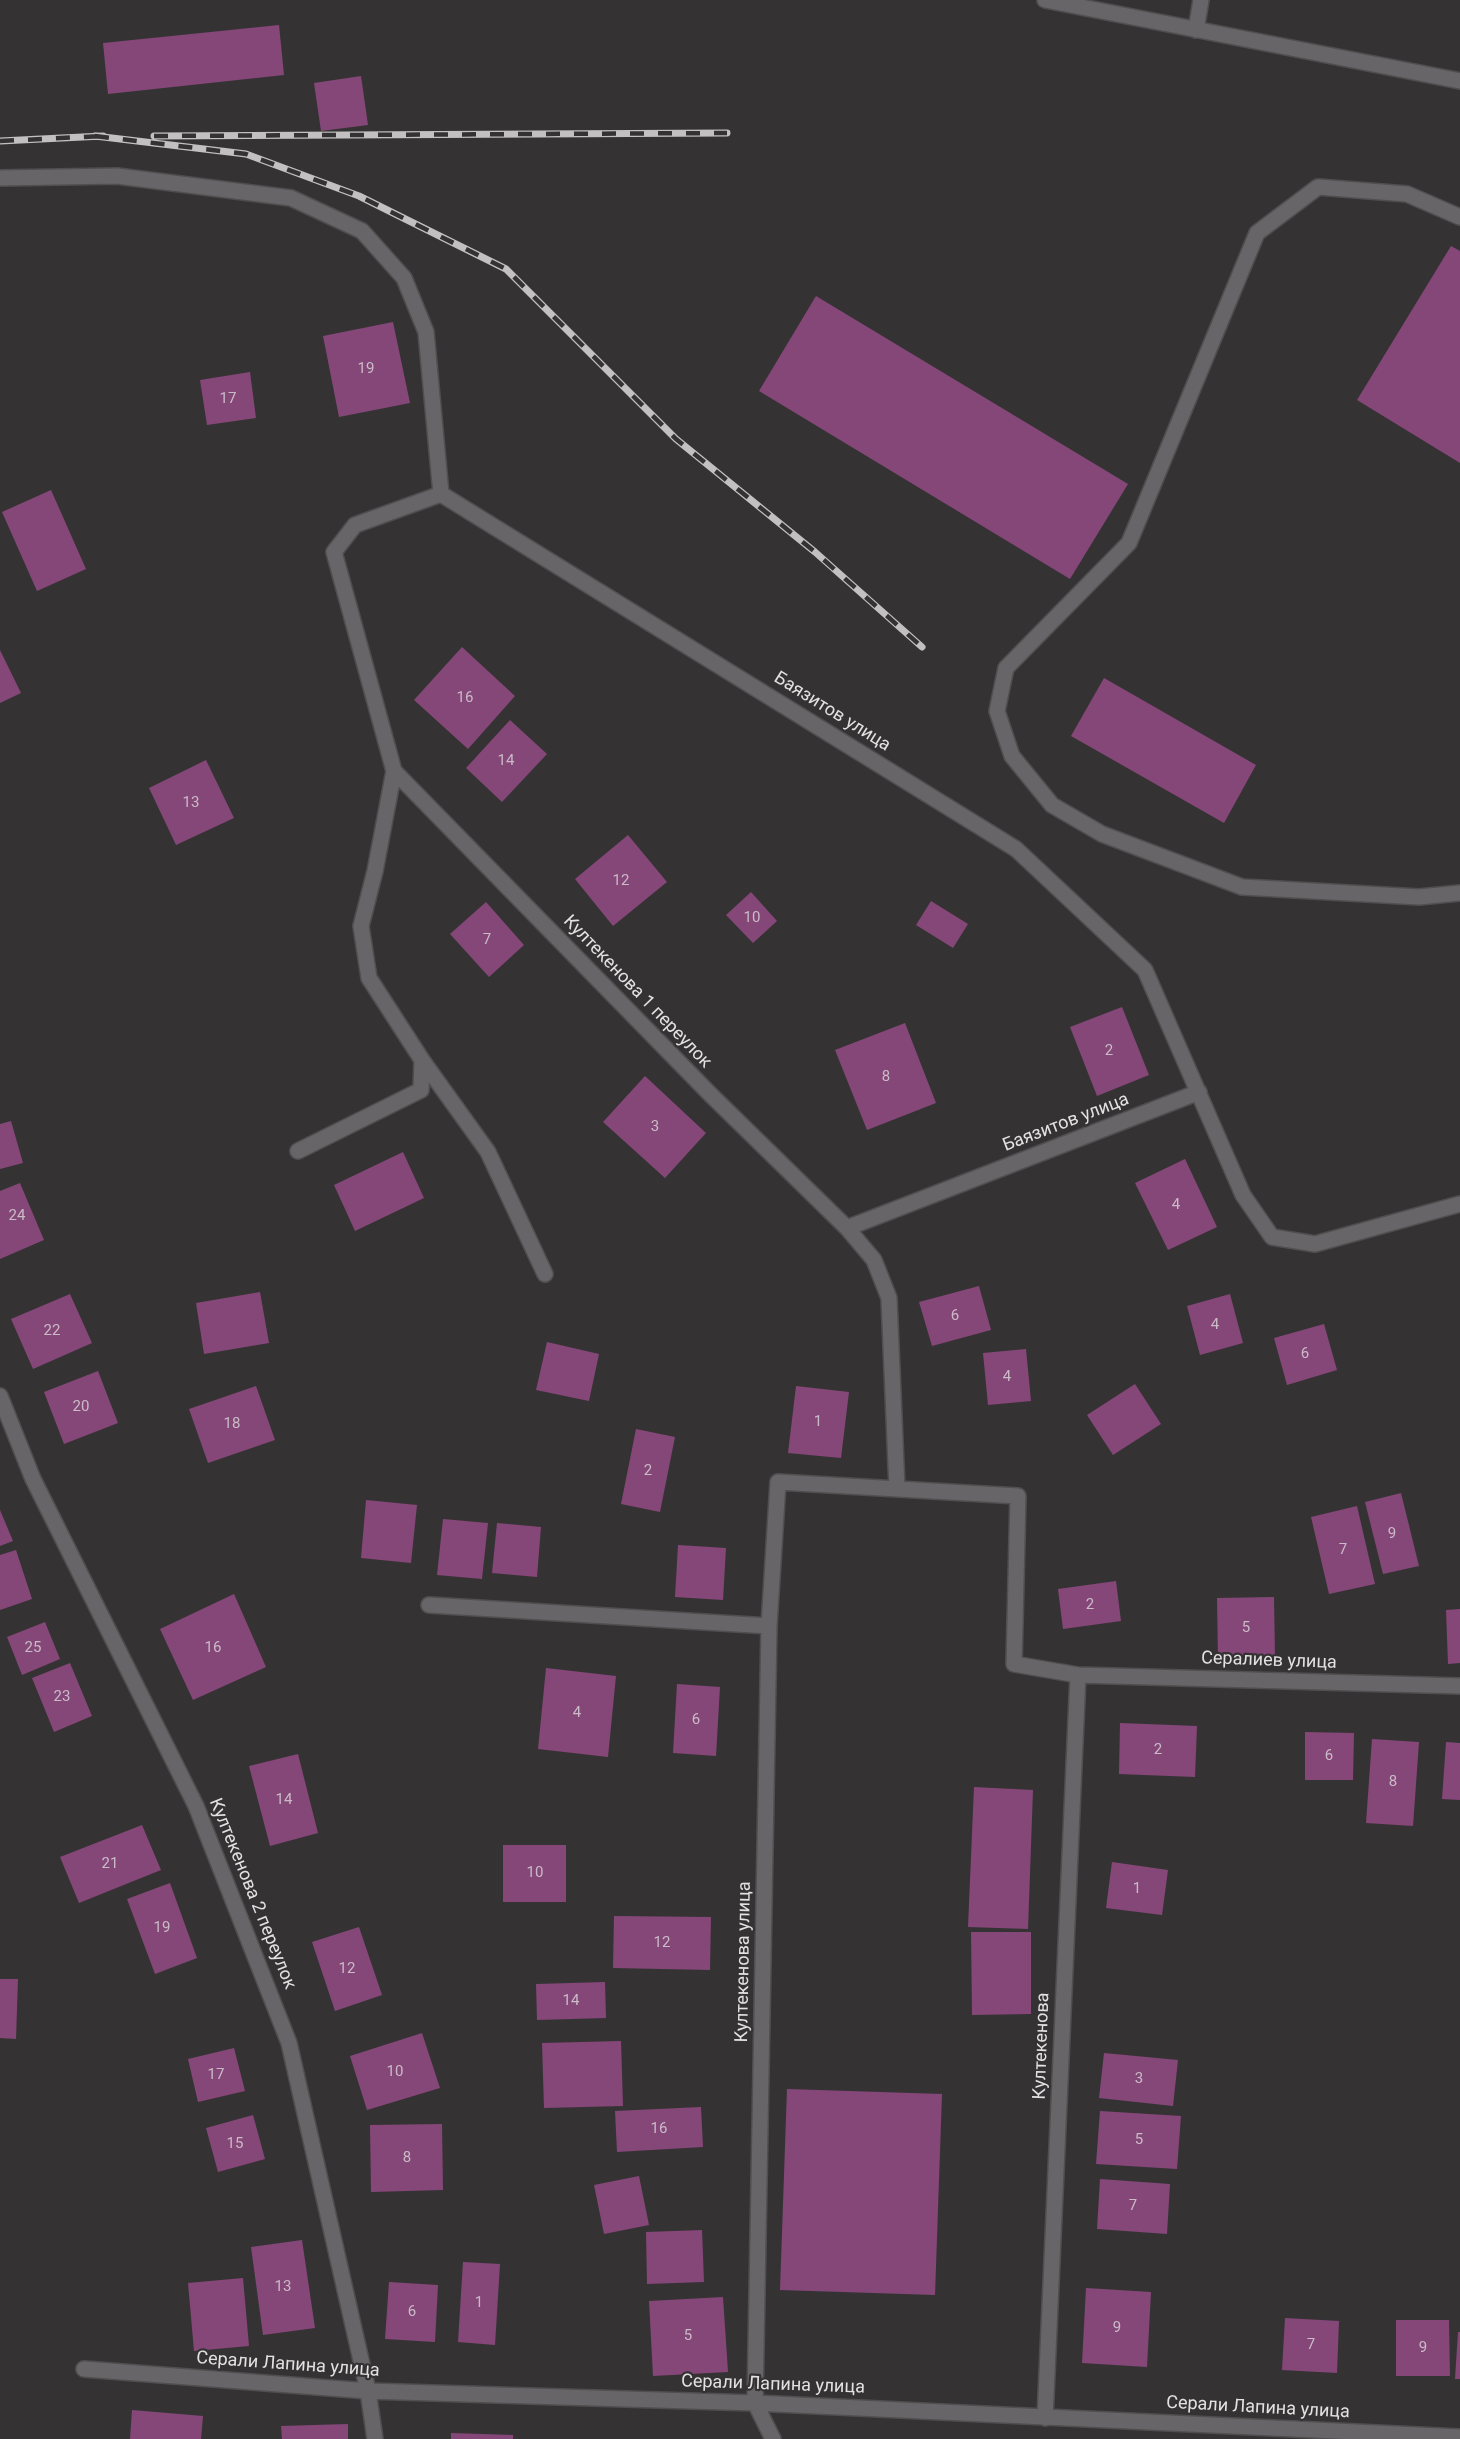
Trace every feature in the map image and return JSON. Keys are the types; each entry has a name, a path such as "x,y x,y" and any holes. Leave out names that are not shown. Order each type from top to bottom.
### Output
{"street":[{"path":"1045,0 1460,81"},
{"path":"1196,30 1201,0"},
{"path":"0,178 117,176 291,198 362,231 404,279 426,332 441,494"},
{"path":"1460,217 1407,194 1318,187 1257,233 1130,543 1006,668 997,711 1012,756 1052,805 1101,834 1242,887 1419,897 1460,892"},
{"name":"Култекенова 1 переулок","path":"441,494 355,525 334,552 394,771 710,1094 847,1228 874,1260 889,1298 897,1489"},
{"name":"Баязитов улица","path":"441,494 1016,849 1144,970 1243,1195 1272,1237 1315,1244 1460,1204"},
{"path":"394,771 375,871 361,926 369,978 422,1060 488,1152 545,1274"},
{"path":"298,1151 420,1090 422,1060"},
{"name":"Баязитов улица","path":"847,1228 1199,1092"},
{"name":"Култекенова 2 переулок","path":"0,1396 33,1479 196,1806 289,2043 368,2391 375,2439"},
{"name":"Култекенова улица","path":"773,2439 755,2403 769,1626 778,1482 897,1489"},
{"name":"Сералиев улица","path":"897,1489 1018,1496 1014,1664 1078,1675 1460,1686"},
{"path":"429,1605 769,1626"},
{"name":"Култекенова","path":"1045,2418 1078,1675"},
{"name":"Серали Лапина улица","path":"84,2369 368,2391 755,2403 1460,2437"}],"building":[{"path":"279,25 284,75 108,94 103,43"},
{"path":"361,76 368,125 321,131 314,83"},
{"path":"1451,246 1460,251 1460,463 1357,400"},
{"path":"816,296 1128,484 1070,579 759,391"},
{"path":"393,322 410,403 339,417 323,336"},
{"path":"250,372 256,418 207,425 200,380"},
{"path":"51,490 86,569 37,591 2,512"},
{"path":"462,647 515,696 468,749 414,700"},
{"path":"0,650 21,693 0,703"},
{"path":"1104,678 1256,765 1224,823 1071,736"},
{"path":"510,720 547,754 502,802 466,768"},
{"path":"206,760 234,818 176,845 149,788"},
{"path":"628,835 667,882 613,926 575,879"},
{"path":"751,892 777,921 753,943 726,915"},
{"path":"931,901 968,924 953,948 916,925"},
{"path":"486,902 524,945 489,977 450,934"},
{"path":"1122,1007 1149,1075 1097,1096 1070,1027"},
{"path":"905,1023 936,1103 867,1130 835,1050"},
{"path":"645,1076 706,1133 665,1178 603,1122"},
{"path":"11,1121 23,1163 0,1169 0,1124"},
{"path":"403,1152 424,1198 355,1231 334,1185"},
{"path":"1185,1159 1217,1227 1168,1250 1135,1183"},
{"path":"20,1183 44,1240 0,1259 0,1191"},
{"path":"979,1286 991,1330 932,1346 919,1302"},
{"path":"260,1292 269,1343 204,1354 196,1303"},
{"path":"70,1294 92,1343 33,1369 11,1319"},
{"path":"1230,1294 1243,1343 1200,1355 1187,1306"},
{"path":"1324,1324 1337,1370 1287,1385 1274,1338"},
{"path":"547,1342 599,1354 589,1401 536,1390"},
{"path":"1026,1349 1031,1401 988,1405 983,1353"},
{"path":"98,1371 118,1423 64,1444 44,1392"},
{"path":"1135,1384 1161,1424 1113,1455 1087,1415"},
{"path":"256,1386 275,1440 208,1463 189,1409"},
{"path":"796,1386 849,1392 841,1458 788,1453"},
{"path":"636,1429 675,1437 660,1512 621,1504"},
{"path":"1401,1493 1419,1566 1383,1574 1365,1502"},
{"path":"366,1500 417,1505 411,1563 361,1558"},
{"path":"1357,1506 1375,1584 1329,1594 1311,1517"},
{"path":"0,1510 13,1541 0,1546"},
{"path":"443,1519 488,1523 482,1579 437,1575"},
{"path":"497,1523 541,1527 537,1577 492,1573"},
{"path":"678,1545 726,1548 723,1600 675,1597"},
{"path":"16,1550 32,1599 0,1610 0,1555"},
{"path":"1116,1581 1121,1621 1063,1629 1058,1589"},
{"path":"234,1594 266,1667 193,1700 160,1629"},
{"path":"1274,1597 1275,1658 1218,1659 1217,1598"},
{"path":"1460,1609 1460,1663 1448,1664 1446,1610"},
{"path":"45,1622 60,1659 22,1675 7,1637"},
{"path":"70,1663 92,1716 54,1732 32,1678"},
{"path":"546,1668 616,1676 608,1757 538,1749"},
{"path":"677,1684 720,1687 716,1756 673,1753"},
{"path":"1120,1723 1197,1726 1195,1777 1119,1774"},
{"path":"1305,1732 1354,1733 1353,1780 1305,1780"},
{"path":"1372,1739 1419,1742 1413,1826 1366,1823"},
{"path":"1446,1742 1460,1743 1460,1800 1442,1799"},
{"path":"298,1754 318,1833 270,1846 249,1766"},
{"path":"974,1787 1033,1790 1028,1929 968,1927"},
{"path":"142,1825 161,1870 79,1903 60,1857"},
{"path":"503,1845 566,1845 566,1902 503,1902"},
{"path":"1112,1862 1168,1870 1162,1915 1106,1908"},
{"path":"170,1883 197,1958 155,1974 127,1899"},
{"path":"614,1916 711,1917 710,1970 613,1968"},
{"path":"359,1927 382,1995 335,2011 312,1942"},
{"path":"971,1932 1031,1932 1031,2014 972,2015"},
{"path":"0,1979 18,1979 16,2039 0,2038"},
{"path":"605,1982 606,2018 537,2020 536,1984"},
{"path":"422,2033 440,2088 367,2110 350,2056"},
{"path":"621,2041 623,2106 544,2108 542,2043"},
{"path":"234,2048 245,2091 198,2102 188,2059"},
{"path":"1104,2053 1178,2060 1173,2106 1099,2098"},
{"path":"787,2089 942,2094 935,2295 780,2290"},
{"path":"701,2107 703,2147 617,2152 615,2111"},
{"path":"1100,2111 1181,2116 1177,2169 1096,2164"},
{"path":"253,2115 265,2159 218,2172 206,2128"},
{"path":"442,2124 443,2190 371,2192 370,2125"},
{"path":"639,2176 649,2225 604,2234 594,2185"},
{"path":"1100,2179 1170,2184 1167,2234 1097,2229"},
{"path":"702,2230 704,2282 647,2284 646,2232"},
{"path":"302,2240 315,2328 263,2335 251,2247"},
{"path":"463,2262 500,2264 495,2345 458,2342"},
{"path":"243,2278 249,2346 194,2351 188,2283"},
{"path":"389,2282 438,2285 435,2342 385,2339"},
{"path":"1086,2288 1151,2292 1147,2367 1082,2363"},
{"path":"723,2297 728,2372 653,2376 649,2301"},
{"path":"1285,2318 1339,2321 1337,2373 1282,2370"},
{"path":"1396,2320 1449,2320 1450,2376 1396,2376"},
{"path":"1458,2332 1460,2332 1460,2379 1455,2379"},
{"path":"132,2410 203,2416 201,2439 130,2439"},
{"path":"348,2424 348,2439 282,2439 281,2426"},
{"path":"451,2433 513,2435 513,2439 451,2439"}],"railway":[{"path":"154,136 727,133"},
{"path":"95,136 246,154 359,196 506,269 676,439 815,552 922,647"},
{"path":"0,141 103,136"}]}
